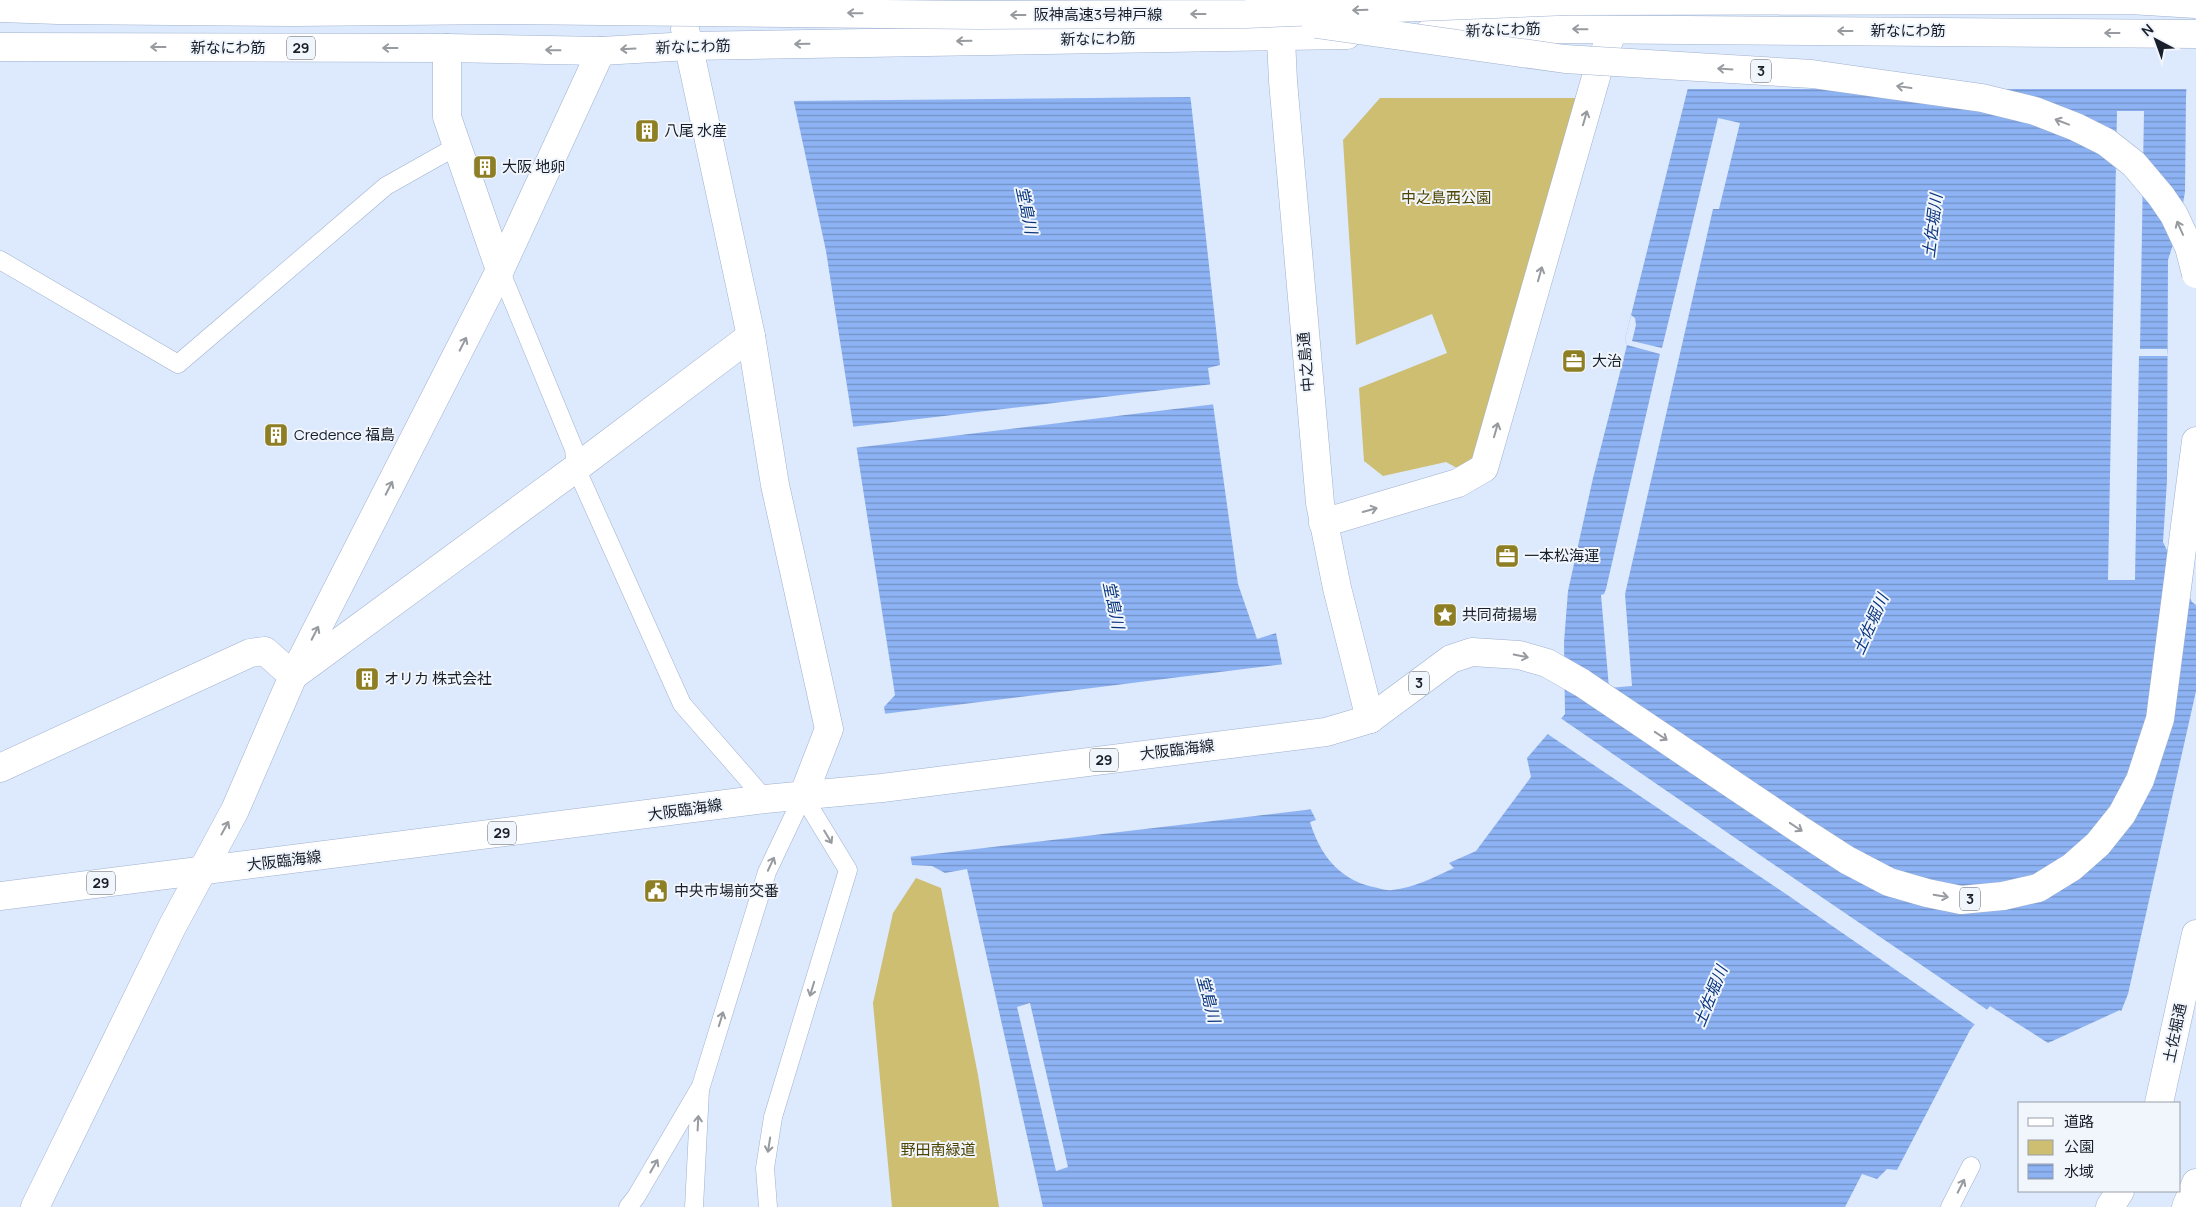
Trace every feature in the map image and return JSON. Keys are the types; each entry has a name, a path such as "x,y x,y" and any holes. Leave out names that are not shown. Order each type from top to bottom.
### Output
{"main road":[{"path":"679,0 751,336 775,485 829,729 803,796"},
{"name":"中之島通","path":"1279,0 1283,82 1312,427 1323,523 1370,719"},
{"name":"阪神高速3号神戸線","path":"0,8 285,12 507,10 979,15 1246,14 1569,1 2130,0 2196,4"},
{"name":"3","path":"1246,14 1565,59 1812,74 1988,99 2027,109 2076,127 2106,142 2134,164 2162,196 2174,215 2188,247 2196,274"},
{"name":"新なにわ筋","path":"0,47 447,48 601,51 689,46 1281,36 1557,29 2196,34"},
{"path":"1323,523 1458,484 1484,468 1598,70 1613,30"},
{"path":"447,48 447,117 500,270"},
{"path":"35,1207 172,927 235,810 293,676 500,270 601,51"},
{"path":"293,676 576,468 751,336"},
{"name":"3","path":"1370,719 1451,659 1472,652 1520,655 1547,663 1582,683 1799,829 1847,860 1889,882 1961,900 2003,896 2038,888 2072,867 2098,844 2122,814 2140,780 2160,719 2196,441"},
{"path":"0,768 250,653 265,651 293,676"},
{"name":"大阪臨海線","path":"0,896 765,799 882,788 1326,732 1370,719"},
{"name":"土佐堀通","path":"2161,1098 2196,934"},
{"path":"2186,1207 2196,1183"},
{"path":"2110,1207 2119,1192"}],"lane":[{"path":"0,260 178,364 386,186 457,146"},
{"path":"500,270 574,449 576,468 682,704 765,799"},
{"path":"628,1207 636,1197 700,1086 767,872 803,796"},
{"path":"768,1207 765,1168 773,1117 848,870 803,796"},
{"path":"694,1207 700,1086"},
{"path":"1950,1207 1971,1166"}],"green space":[{"name":"中之島西公園","path":"1380,98 1578,98 1474,457 1457,468 1446,462 1383,476 1364,461 1359,388 1447,353 1432,314 1356,345 1343,140"},
{"name":"野田南緑道","path":"916,878 941,888 978,1075 999,1207 892,1207 873,1003 893,913"}],"water":[{"path":"772,0 1176,0 1191,102 1220,365 1208,368 1238,584 1257,639 1276,633 1310,808 1316,820 1310,822 1319,845 1332,864 1350,878 1385,890 1400,889 1424,882 1454,868 1449,863 1476,851 1531,777 1527,758 1565,714 1564,642 1568,591 1593,478 1627,345 1625,339 1710,0 2191,0 2186,97 2185,192 2179,226 2168,260 2167,481 2163,542 2192,602 2196,605 2196,1126 2120,1010 2048,1043 1990,1006 1970,1030 1897,1170 1887,1169 1877,1179 1862,1174 1845,1207 1043,1207 967,869 945,873 932,866 912,865 884,707 895,695 826,251"}],"pier":[{"path":"770,0 1179,0 1193,97 791,101"},
{"path":"1707,0 2194,0 2189,89 1685,89"},
{"path":"2117,111 2144,111 2140,349 2167,349 2168,356 2139,356 2135,580 2108,580"},
{"path":"1718,118 1740,123 1719,209 1713,209 1625,594 1632,686 1609,688 1601,595 1604,594 1606,589 1660,354 1627,345 1625,339 1631,315 1635,318 1636,325 1632,341 1662,348"},
{"path":"1213,384 1216,404 854,448 851,427"},
{"path":"1285,664 1314,809 908,857 883,714"},
{"path":"2196,691 2196,1129 2181,1106 2181,1102 2178,1102 2120,1014 2128,994"},
{"path":"1559,717 1989,1011 1977,1026 1786,894 1546,733"},
{"path":"1030,1003 1068,1167 1056,1171 1017,1007"}],"place":[{"name":"八尾 水産","path":"647,131"},
{"name":"大阪 地卵","path":"485,167"},
{"name":"大治","path":"1574,361"},
{"name":"Credence 福島","path":"276,435"},
{"name":"一本松海運","path":"1507,556"},
{"name":"共同荷揚場","path":"1445,615"},
{"name":"オリカ 株式会社","path":"367,679"},
{"name":"中央市場前交番","path":"656,891"}],"water label":[{"name":"堂島川","path":"1027,210"},
{"name":"土佐堀川","path":"1932,226"},
{"name":"堂島川","path":"1114,605"},
{"name":"土佐堀川","path":"1870,624"},
{"name":"土佐堀川","path":"1710,996"},
{"name":"堂島川","path":"1209,999"}]}
